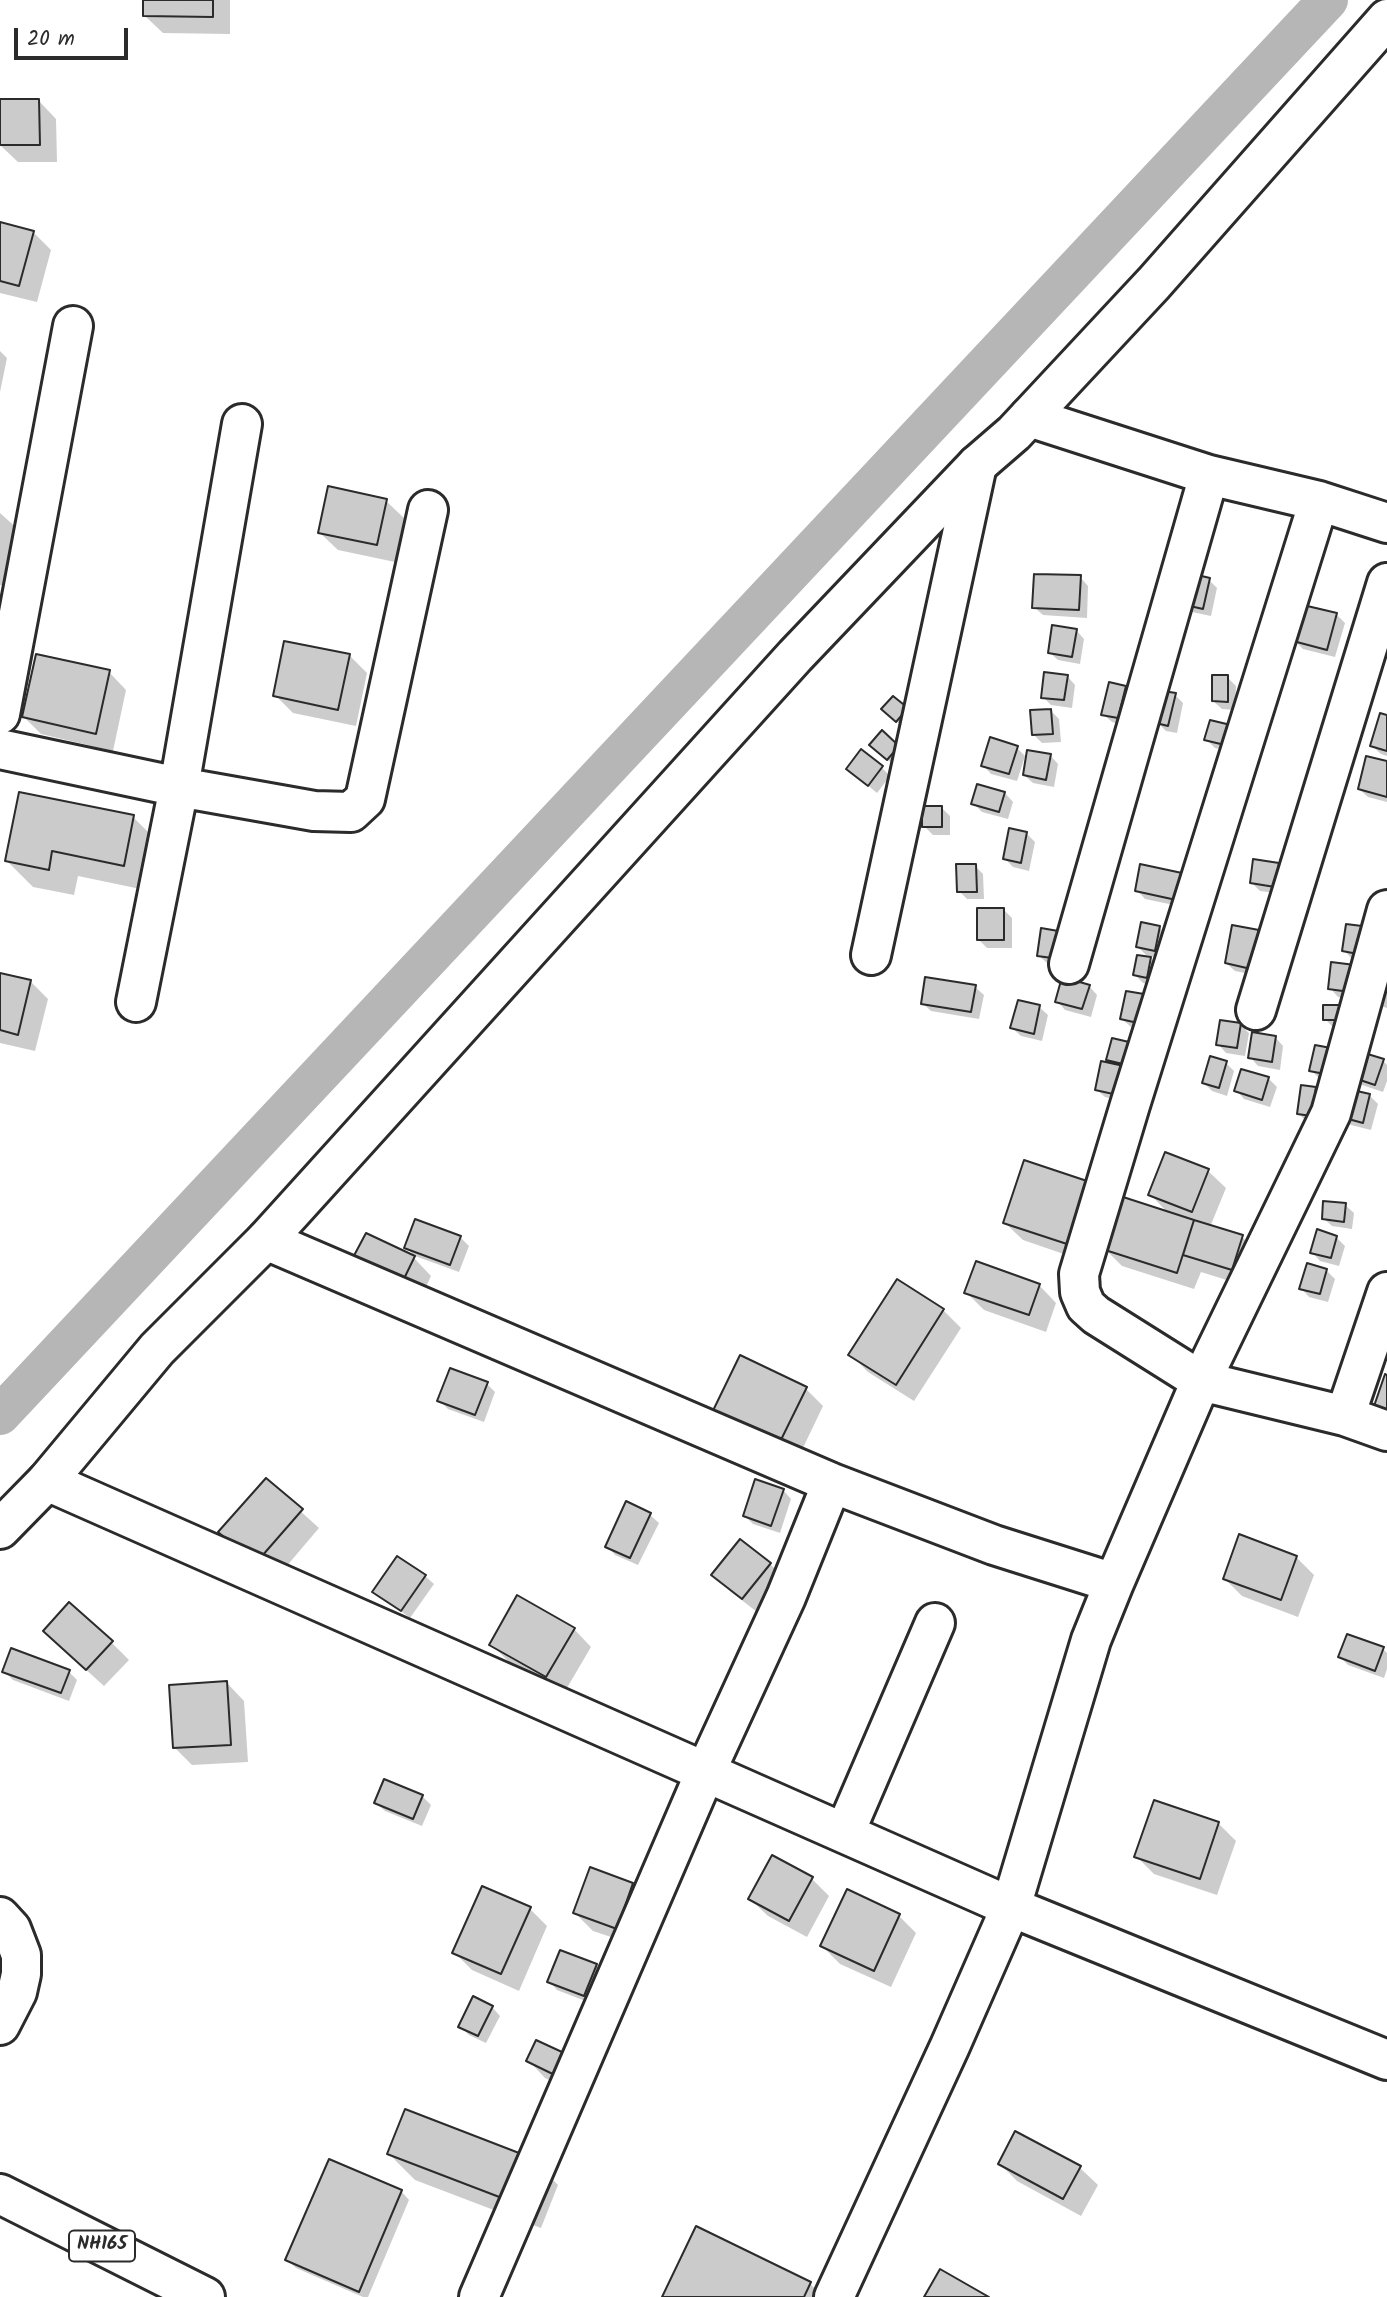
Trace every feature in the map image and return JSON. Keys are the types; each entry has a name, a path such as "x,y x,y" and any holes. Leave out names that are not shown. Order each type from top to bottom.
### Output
{"main road":[{"path":"0,1529 47,1481 157,1349 266,1240 795,656 977,466 1029,417 1154,283 1387,19"},
{"path":"0,714 73,326"},
{"path":"1029,417 1209,475 1319,501 1387,523"},
{"path":"136,1002 178,787 242,424"},
{"path":"871,955 977,466"},
{"path":"1069,964 1209,475"},
{"path":"1319,501 1079,1274 1080,1292 1086,1306 1096,1315 1201,1381 1345,1416 1387,1431"},
{"path":"0,749 178,787 314,811 351,812 365,799 428,510"},
{"path":"1256,1010 1387,583"},
{"path":"834,2297 1011,1907 1091,1640 1114,1583 1201,1381 1331,1113 1387,910"},
{"path":"266,1240 832,1483 994,1545 1114,1583"},
{"path":"1345,1416 1387,1292"},
{"path":"47,1481 1011,1907 1387,2060"},
{"path":"479,2297 705,1773 786,1597 832,1483"},
{"path":"845,1832 935,1623"},
{"path":"0,1916 11,1929 21,1955 21,1973 17,1992 0,2025"},
{"name":"NH165","path":"0,2194 205,2297"}],"building":[{"path":"143,0 213,0 213,17 143,16"},
{"path":"0,99 39,99 40,145 0,145"},
{"path":"0,222 34,231 19,286 0,281"},
{"path":"328,486 387,499 377,545 318,533"},
{"path":"1189,573 1210,578 1203,609 1181,604"},
{"path":"1034,574 1081,575 1079,610 1032,608"},
{"path":"1303,605 1337,613 1327,650 1293,641"},
{"path":"1052,625 1077,629 1072,657 1048,653"},
{"path":"284,641 350,654 338,710 273,696"},
{"path":"36,654 110,670 96,734 22,717"},
{"path":"1044,672 1068,675 1064,700 1041,698"},
{"path":"1212,675 1228,675 1228,702 1212,701"},
{"path":"1109,682 1126,686 1118,718 1101,715"},
{"path":"1163,691 1176,693 1168,726 1156,723"},
{"path":"893,696 908,708 896,722 881,709"},
{"path":"1051,709 1053,734 1032,735 1030,710"},
{"path":"1380,713 1387,715 1387,751 1370,746"},
{"path":"1210,720 1235,726 1229,746 1204,740"},
{"path":"882,730 899,746 887,760 869,745"},
{"path":"990,737 1018,746 1009,774 981,766"},
{"path":"861,749 883,766 868,786 846,769"},
{"path":"1027,750 1051,754 1046,780 1023,775"},
{"path":"1366,756 1387,761 1387,797 1358,789"},
{"path":"977,784 1005,792 999,812 971,804"},
{"path":"19,792 134,815 124,866 52,851 49,870 5,861"},
{"path":"922,806 942,806 942,827 922,827"},
{"path":"1009,828 1027,832 1021,863 1003,859"},
{"path":"1253,859 1279,863 1275,887 1250,883"},
{"path":"956,864 976,864 977,892 957,892"},
{"path":"1140,864 1196,876 1190,903 1135,891"},
{"path":"977,908 1004,908 1004,940 977,940"},
{"path":"1141,922 1160,926 1155,951 1136,947"},
{"path":"1346,924 1362,926 1358,954 1342,951"},
{"path":"1232,925 1259,930 1251,969 1225,963"},
{"path":"1041,928 1064,932 1060,959 1037,956"},
{"path":"1137,955 1151,957 1147,978 1133,975"},
{"path":"1331,962 1355,965 1350,992 1328,989"},
{"path":"0,973 31,980 18,1035 0,1030"},
{"path":"925,977 976,985 971,1012 921,1004"},
{"path":"1062,977 1090,985 1082,1009 1055,1002"},
{"path":"1126,991 1144,994 1138,1023 1120,1019"},
{"path":"1018,1000 1040,1005 1034,1034 1010,1028"},
{"path":"1323,1005 1343,1005 1343,1020 1323,1020"},
{"path":"1220,1020 1241,1023 1237,1048 1216,1045"},
{"path":"1252,1032 1276,1036 1272,1062 1248,1058"},
{"path":"1112,1038 1129,1042 1123,1064 1106,1060"},
{"path":"1315,1045 1331,1048 1325,1074 1309,1071"},
{"path":"1361,1052 1384,1059 1375,1085 1351,1077"},
{"path":"1210,1056 1227,1061 1219,1088 1202,1083"},
{"path":"1101,1061 1133,1068 1127,1097 1095,1090"},
{"path":"1241,1069 1269,1077 1262,1100 1234,1091"},
{"path":"1301,1085 1316,1087 1312,1116 1297,1114"},
{"path":"1348,1089 1370,1094 1363,1123 1341,1117"},
{"path":"1165,1152 1209,1169 1192,1212 1148,1195"},
{"path":"1024,1160 1090,1182 1070,1245 1003,1223"},
{"path":"1120,1196 1194,1220 1177,1273 1102,1249"},
{"path":"1323,1201 1346,1203 1344,1222 1322,1219"},
{"path":"415,1219 461,1236 450,1265 404,1248"},
{"path":"1194,1220 1243,1235 1232,1270 1183,1255"},
{"path":"1317,1229 1337,1236 1331,1258 1310,1253"},
{"path":"366,1233 415,1256 399,1289 349,1265"},
{"path":"976,1261 1040,1284 1029,1315 964,1293"},
{"path":"1307,1263 1327,1269 1320,1294 1299,1289"},
{"path":"897,1279 944,1309 896,1385 848,1355"},
{"path":"740,1355 807,1387 773,1456 706,1425"},
{"path":"450,1368 488,1382 475,1415 437,1401"},
{"path":"1385,1374 1387,1375 1387,1417 1372,1412"},
{"path":"266,1478 303,1509 255,1564 218,1532"},
{"path":"755,1479 784,1489 771,1526 743,1516"},
{"path":"626,1501 651,1513 630,1558 605,1547"},
{"path":"1239,1534 1297,1556 1281,1600 1223,1579"},
{"path":"740,1539 771,1563 742,1599 711,1575"},
{"path":"397,1556 426,1575 401,1611 372,1592"},
{"path":"517,1595 575,1628 546,1677 489,1645"},
{"path":"69,1602 113,1641 86,1670 43,1631"},
{"path":"1347,1634 1384,1647 1375,1671 1338,1657"},
{"path":"11,1648 70,1670 61,1693 2,1672"},
{"path":"227,1681 231,1745 173,1748 169,1685"},
{"path":"384,1779 423,1795 413,1819 374,1803"},
{"path":"1154,1800 1219,1822 1200,1879 1134,1857"},
{"path":"772,1855 813,1877 789,1921 748,1899"},
{"path":"590,1867 633,1883 617,1929 573,1913"},
{"path":"482,1886 531,1907 501,1974 452,1953"},
{"path":"847,1889 900,1914 874,1971 820,1946"},
{"path":"560,1950 597,1964 584,1996 547,1982"},
{"path":"473,1996 493,2006 478,2036 458,2027"},
{"path":"536,2040 575,2058 565,2080 526,2061"},
{"path":"405,2109 532,2158 515,2203 387,2154"},
{"path":"1015,2131 1081,2166 1063,2199 998,2164"},
{"path":"329,2159 402,2190 359,2292 285,2260"},
{"path":"696,2226 811,2282 804,2297 662,2297"},
{"path":"940,2269 989,2297 924,2297"}],"waterway":[{"path":"0,1415 1328,0"}]}
